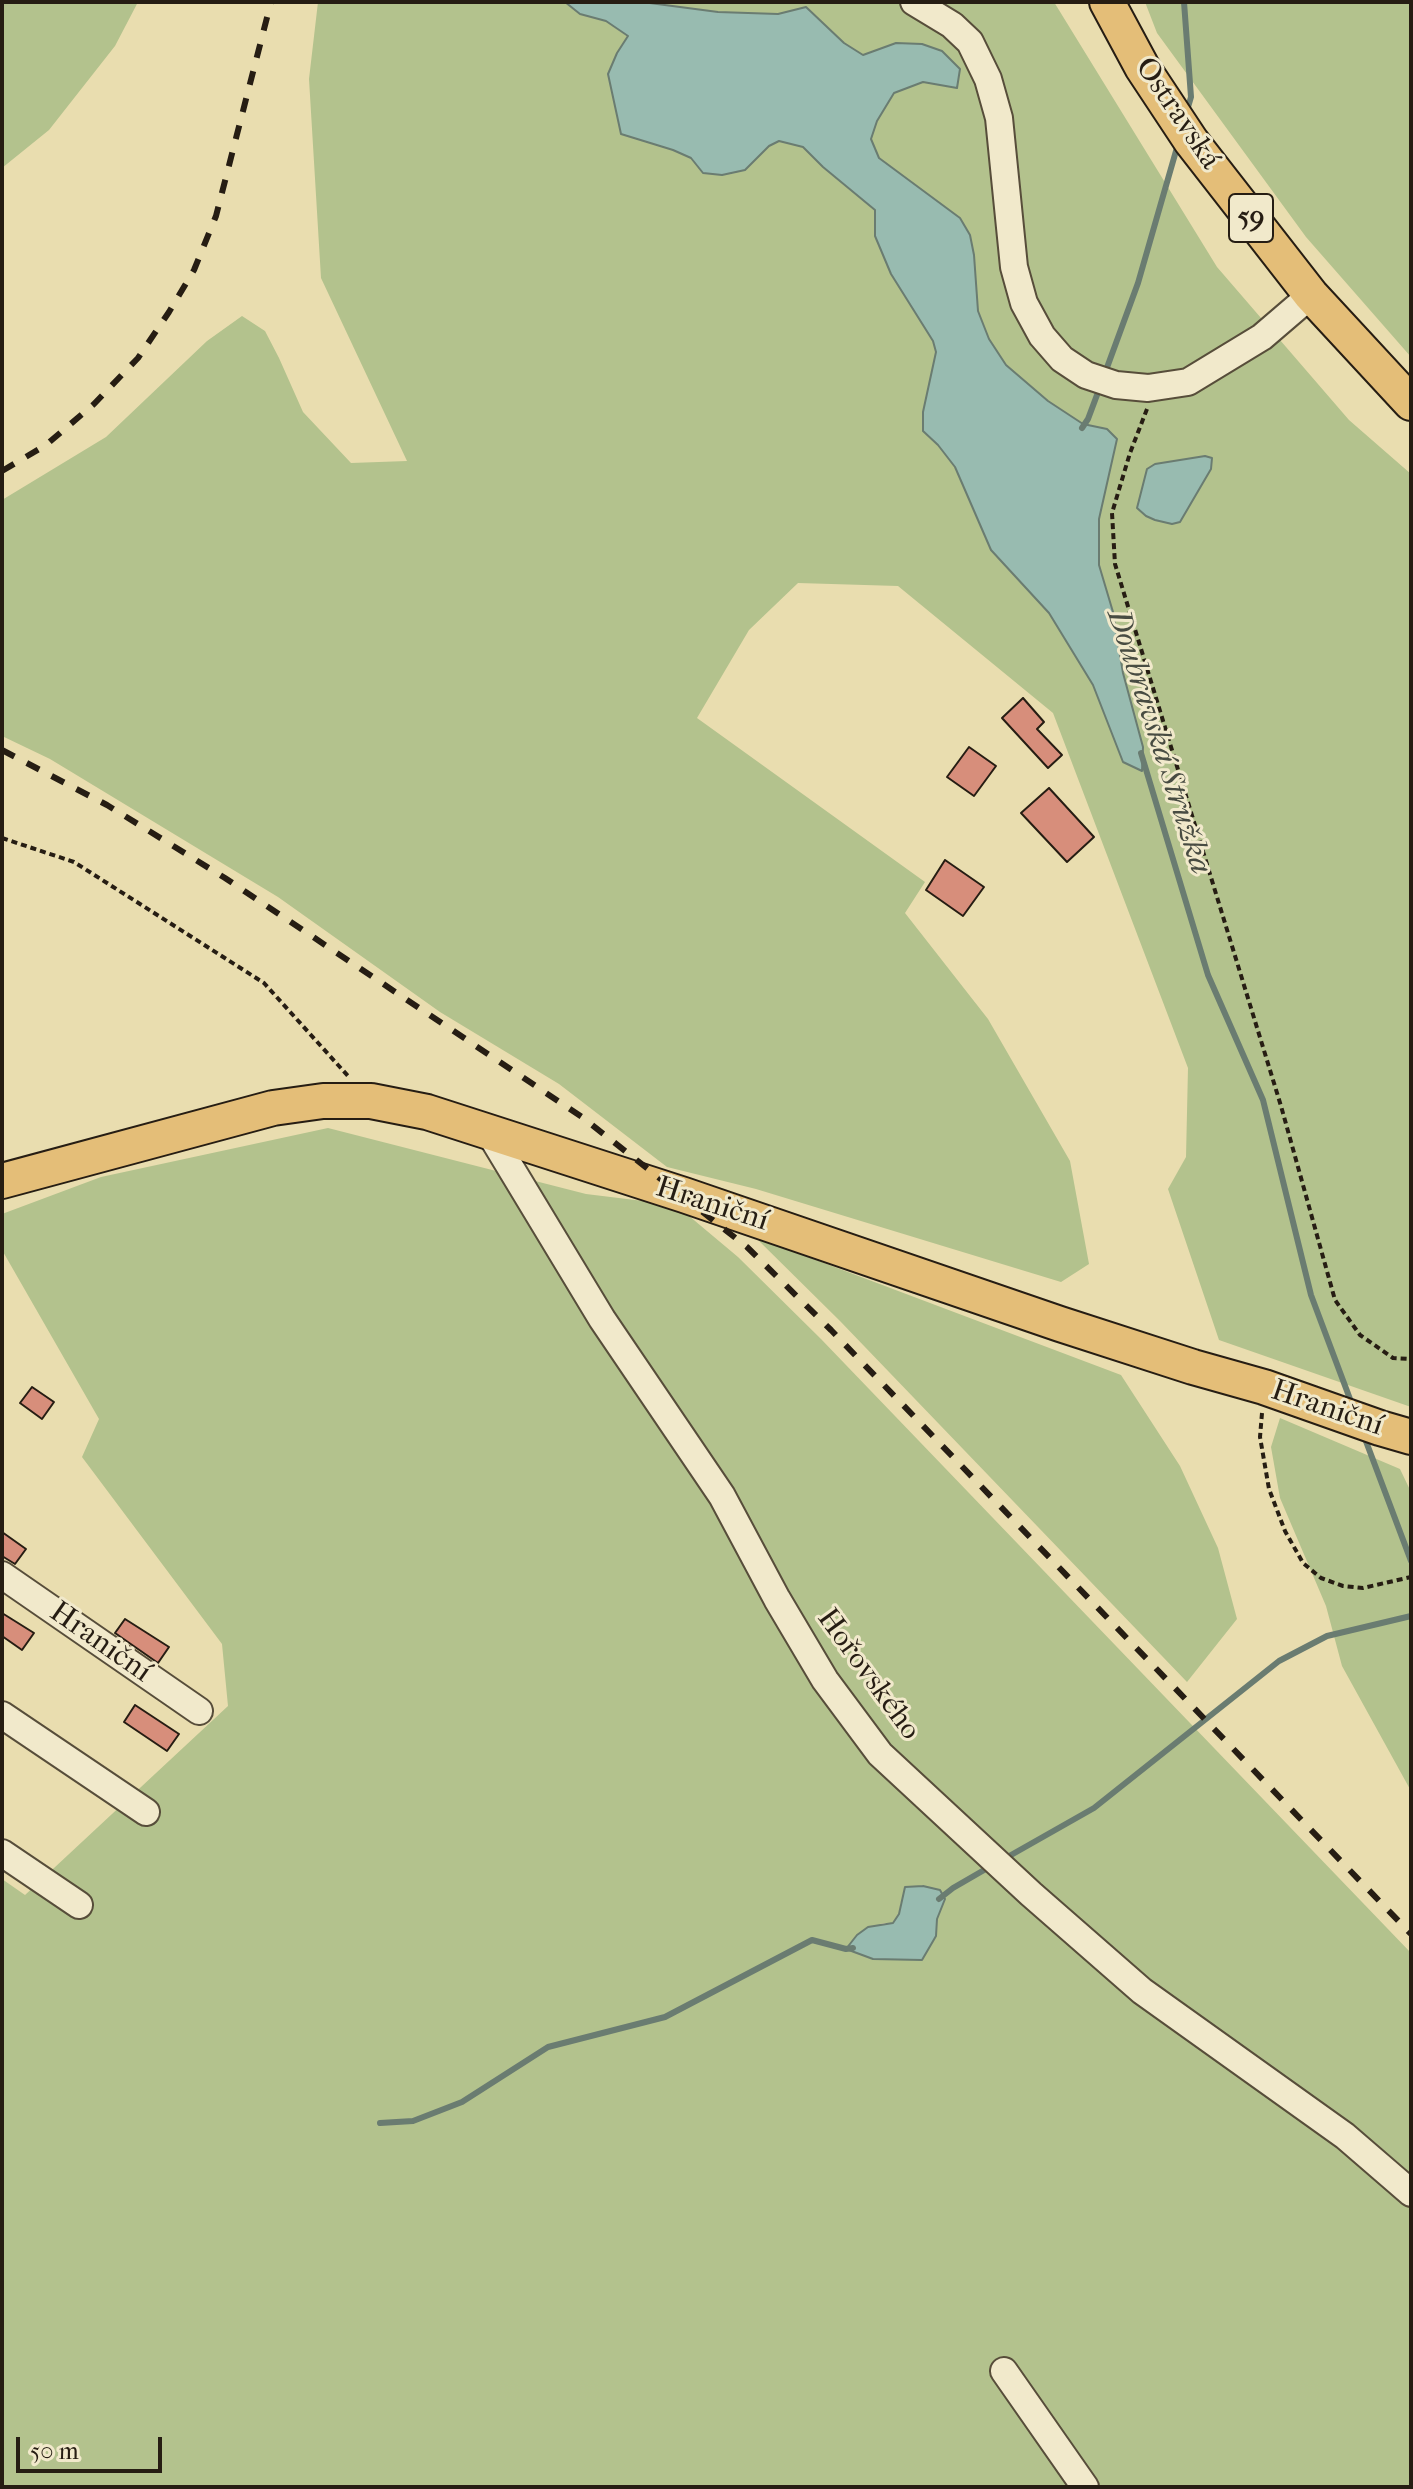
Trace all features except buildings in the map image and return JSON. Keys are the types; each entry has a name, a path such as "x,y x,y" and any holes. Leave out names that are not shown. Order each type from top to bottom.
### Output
{"main road":[{"name":"Ostravská","path":"1107,2 1142,67 1191,141 1311,295 1411,403"},
{"name":"Hraniční","path":"2,1181 273,1108 334,1100 371,1101 427,1112 489,1132 684,1195 1060,1324 1264,1387 1411,1437"}],"street":[{"path":"914,2 952,25 970,42 988,79 999,118 1014,267 1024,303 1042,336 1062,359 1086,375 1116,385 1148,388 1188,382 1262,337 1311,295"},
{"name":"Hořovského","path":"489,1132 602,1319 722,1496 825,1680 880,1754 1031,1894 1142,1991 1345,2136 1411,2193"},
{"name":"Hraniční","path":"2,1575 199,1711"},
{"path":"2,1715 146,1812"},
{"path":"2,1853 79,1905"},
{"path":"1004,2371 1085,2487"}],"path":[{"path":"1148,388 1148,406 1112,513 1115,564 1281,1106 1335,1300 1360,1335 1393,1358 1411,1359"},
{"path":"2,838 74,862 264,983 371,1101"},
{"path":"1264,1387 1260,1437 1269,1489 1285,1531 1303,1563 1321,1578 1343,1586 1363,1588 1411,1577"}],"green space":[{"path":"2,2 138,2 115,46 49,130 2,168"},
{"path":"318,2 565,2 580,14 606,21 628,37 608,74 615,102 673,150 692,158 703,173 745,170 769,146 779,141 803,147 875,210 875,236 891,274 933,341 936,352 923,412 923,431 955,467 991,550 1049,613 1093,685 1123,762 1123,673 1113,612 1099,565 1099,519 1116,439 1107,429 1083,424 1048,401 1006,365 989,339 978,311 970,235 959,218 879,158 871,139 877,121 894,93 923,82 957,87 896,43 863,55 844,43 806,7 778,14 718,12 642,2 1054,2 1217,267 1349,420 1411,474 1411,1407 1219,1340 1168,1189 1186,1157 1188,1068 1053,713 898,586 798,583 749,630 697,718 925,882 905,913 988,1019 1070,1161 1089,1264 1061,1282 756,1189 667,1167 559,1084 440,1012 278,897 50,759 2,736 2,500 106,437 207,341 242,316 265,331 303,412 351,463 407,461 321,278 309,79"},
{"path":"1145,2 1411,2 1411,357 1306,237 1157,33"},
{"path":"328,1128 586,1194 676,1205 738,1257 821,1339 1411,1953 1411,2487 2,2487 2,1879 25,1895 228,1706 222,1644 82,1457 99,1419 2,1250 2,1214 101,1177","holes":["945,1899 937,1919 936,1936 880,1923 893,1923 899,1914 901,1902"]},
{"path":"755,1237 1121,1375 1180,1466 1218,1548 1237,1619 1187,1682 840,1321"},
{"path":"1280,1418 1400,1469 1411,1492 1411,1791 1342,1666 1326,1606 1280,1498 1271,1447"}],"water":[{"path":"565,2 642,2 718,12 778,14 806,7 844,43 863,55 896,43 922,44 942,51 960,69 957,88 923,82 894,93 877,121 871,139 879,158 960,218 970,235 974,255 978,311 989,339 1006,365 1048,401 1083,424 1107,429 1117,439 1099,519 1099,565 1113,612 1123,673 1143,747 1142,771 1123,762 1093,685 1049,613 991,550 955,467 923,431 923,412 936,352 933,341 891,274 875,236 875,210 803,147 779,141 769,146 745,170 722,175 703,173 691,158 621,134 608,74 628,36 606,21 580,14"},
{"path":"1205,456 1212,458 1211,469 1180,522 1172,524 1155,520 1137,508 1147,469 1155,464"},
{"path":"923,1886 940,1890 945,1899 937,1919 936,1936 922,1960 873,1959 846,1949 868,1927 893,1923 899,1914 905,1887"}],"waterway":[{"path":"1184,2 1191,97 1186,114"},
{"path":"1105,373 1138,283 1178,144"},
{"path":"1082,428 1100,387"},
{"name":"Doubravská Stružka","path":"1141,753 1208,975 1263,1100 1311,1295 1353,1407"},
{"name":"Doubravská Stružka","path":"1364,1436 1411,1561"},
{"path":"1004,1859 1094,1808 1279,1661 1327,1636 1411,1616"},
{"path":"939,1899 991,1866"},
{"path":"380,2123 413,2121 462,2102 548,2047 665,2017 812,1940 853,1948"}],"railway":[{"path":"2,471 46,445 94,404 138,358 194,270 216,216 271,2"},
{"path":"2,750 107,805 225,878 582,1117 747,1247 831,1330 1411,1934"}]}
